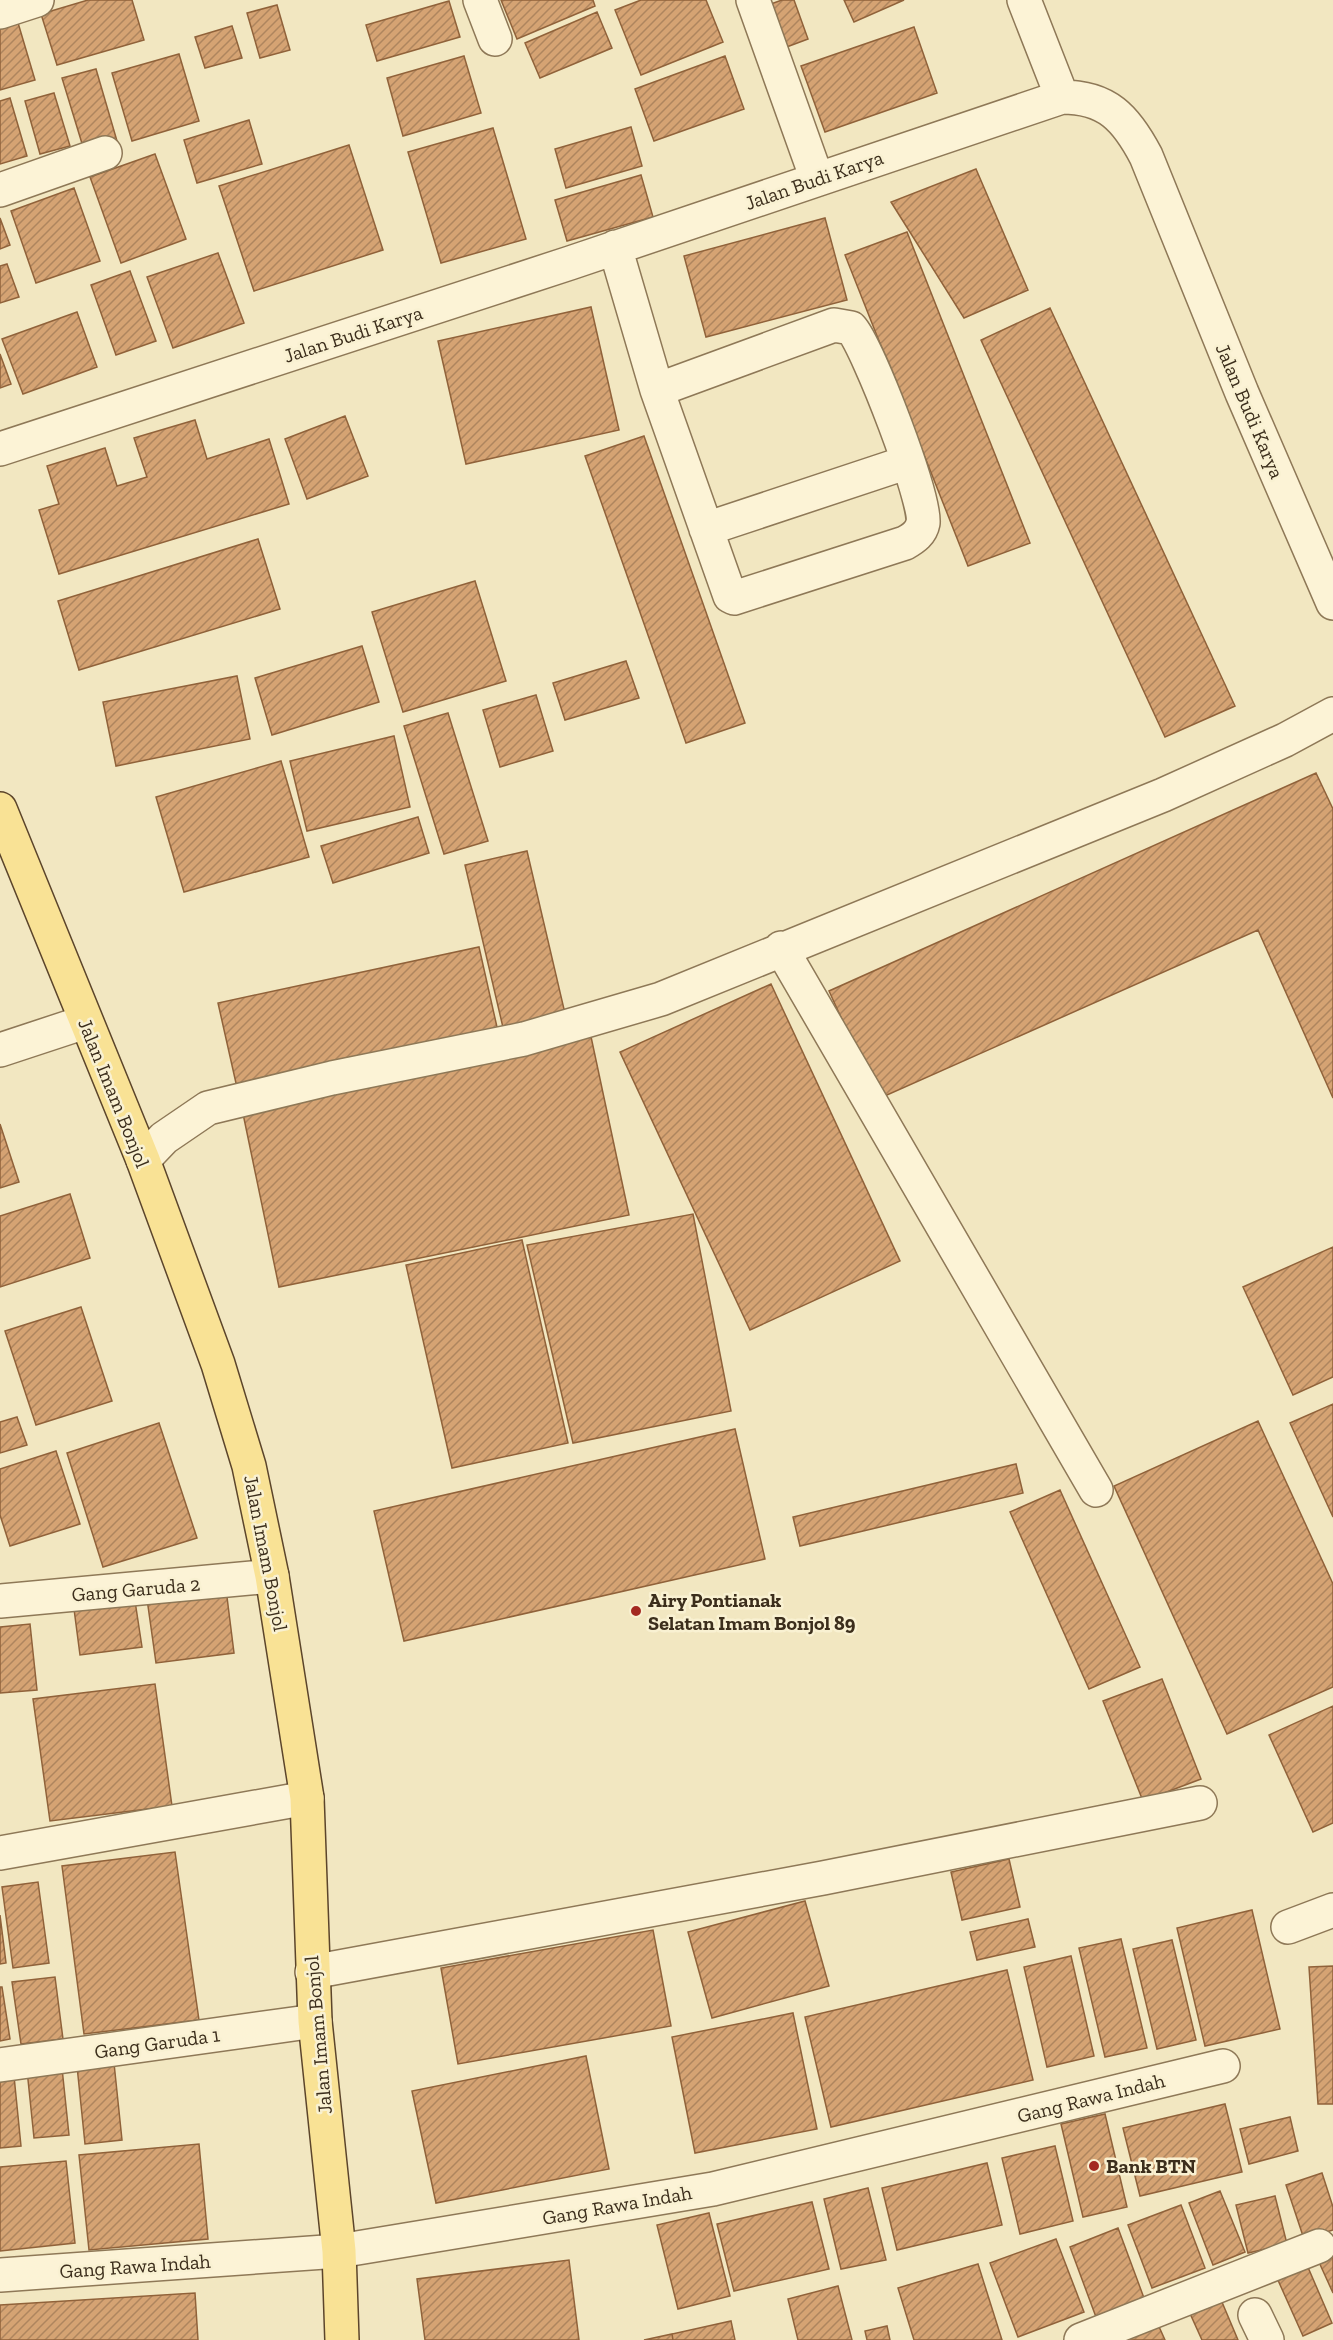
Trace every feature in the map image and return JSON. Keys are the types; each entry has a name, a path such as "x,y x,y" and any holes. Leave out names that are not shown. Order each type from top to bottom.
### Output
{"main road":[{"name":"Jalan Imam Bonjol","path":"0,809 143,1160 218,1364 249,1466 272,1576 307,1798 315,2021 339,2251 342,2340"}],"street":[{"path":"0,12 37,0"},
{"path":"480,0 495,39"},
{"path":"753,0 818,178"},
{"path":"1024,0 1062,97"},
{"name":"Jalan Budi Karya","path":"0,449 1062,97 1098,101 1115,113 1137,140 1242,393 1333,603"},
{"path":"0,189 105,153"},
{"path":"615,247 657,390 730,596 734,598 905,543 916,536 923,518 908,462 866,349 855,332 846,326 834,325 657,390"},
{"path":"706,529 908,462"},
{"path":"143,1160 164,1138 208,1108 332,1078 524,1040 661,999 781,948 1163,795 1285,740 1333,714"},
{"path":"781,948 1096,1490"},
{"path":"0,1050 85,1022"},
{"name":"Gang Garuda 2","path":"0,1601 272,1576"},
{"path":"0,1853 307,1798"},
{"path":"312,1972 823,1878 1200,1803"},
{"path":"1288,1926 1333,1910"},
{"name":"Gang Garuda 1","path":"0,2065 315,2021"},
{"name":"Gang Rawa Indah","path":"0,2275 339,2251 713,2189 1223,2066"},
{"path":"1081,2340 1319,2246"}],"building":[{"path":"88,0 132,0 144,40 57,65 41,14"},
{"path":"501,0 593,0 595,6 517,39"},
{"path":"641,0 706,0 723,42 641,75 615,10"},
{"path":"782,0 794,0 808,39 784,48 768,5"},
{"path":"844,0 904,0 854,22"},
{"path":"449,1 460,37 377,61 366,25"},
{"path":"277,5 290,50 260,58 247,13"},
{"path":"597,12 612,48 540,78 525,43"},
{"path":"16,16 35,80 0,90 0,20"},
{"path":"232,26 242,58 205,68 195,37"},
{"path":"914,27 937,93 825,132 801,66"},
{"path":"179,54 199,121 132,141 112,73"},
{"path":"464,56 481,113 403,136 387,78"},
{"path":"725,56 744,109 654,141 635,89"},
{"path":"96,69 117,141 84,150 62,78"},
{"path":"54,93 70,146 40,154 25,101"},
{"path":"10,98 27,156 0,164 0,101"},
{"path":"249,120 262,164 197,183 184,140"},
{"path":"631,127 642,166 566,188 555,149"},
{"path":"493,128 526,239 441,263 408,152"},
{"path":"349,145 383,250 254,291 219,186"},
{"path":"155,154 186,239 121,263 90,177"},
{"path":"976,169 1028,290 964,318 891,202"},
{"path":"641,175 653,217 567,241 555,200"},
{"path":"74,188 100,261 36,283 11,211"},
{"path":"0,218 10,245 0,249"},
{"path":"825,218 847,300 706,337 684,256"},
{"path":"907,232 1030,543 968,566 845,255"},
{"path":"218,253 244,323 173,348 147,277"},
{"path":"7,264 19,297 0,303 0,266"},
{"path":"130,271 156,341 116,355 91,285"},
{"path":"591,307 619,430 466,464 438,341"},
{"path":"1050,308 1235,706 1165,737 981,340"},
{"path":"77,312 97,367 23,394 2,339"},
{"path":"0,354 11,384 0,388"},
{"path":"345,416 368,476 307,499 285,439"},
{"path":"195,420 207,459 269,439 289,504 59,574 39,510 59,504 47,466 105,448 117,486 147,477 134,438"},
{"path":"644,436 745,723 686,743 585,456"},
{"path":"258,539 280,609 79,670 58,601"},
{"path":"475,581 506,681 403,712 372,612"},
{"path":"362,646 379,702 272,735 255,678"},
{"path":"626,661 639,698 565,720 553,683"},
{"path":"237,676 250,739 116,766 103,702"},
{"path":"536,695 553,751 500,767 483,710"},
{"path":"448,713 488,841 444,854 404,726"},
{"path":"394,736 410,807 307,831 290,761"},
{"path":"281,761 309,857 184,892 156,797"},
{"path":"1316,773 1333,809 1333,1098 1258,930 878,1099 829,991"},
{"path":"418,817 429,853 333,883 321,846"},
{"path":"527,851 567,1022 505,1036 465,865"},
{"path":"479,947 499,1036 238,1092 218,1003"},
{"path":"771,984 900,1261 750,1330 620,1052"},
{"path":"590,1032 629,1215 279,1287 241,1104"},
{"path":"0,1124 19,1182 0,1188"},
{"path":"70,1194 90,1258 0,1287 0,1216"},
{"path":"693,1214 731,1411 573,1443 527,1245"},
{"path":"522,1240 568,1443 452,1468 406,1265"},
{"path":"1333,1247 1333,1377 1293,1395 1243,1287"},
{"path":"81,1307 112,1401 36,1425 5,1331"},
{"path":"1333,1404 1333,1517 1290,1423"},
{"path":"17,1417 27,1445 0,1453 0,1422"},
{"path":"1258,1421 1333,1584 1333,1687 1227,1734 1114,1486"},
{"path":"159,1423 197,1538 103,1567 67,1453"},
{"path":"735,1429 765,1559 404,1641 374,1511"},
{"path":"56,1451 80,1524 10,1546 0,1515 0,1469"},
{"path":"1016,1464 1023,1493 800,1546 793,1517"},
{"path":"1060,1490 1140,1667 1089,1689 1010,1512"},
{"path":"226,1589 234,1653 156,1663 147,1599"},
{"path":"135,1601 142,1647 80,1655 74,1609"},
{"path":"30,1624 37,1690 0,1693 0,1627"},
{"path":"1162,1679 1201,1779 1143,1801 1103,1701"},
{"path":"155,1684 172,1806 50,1821 33,1699"},
{"path":"1333,1706 1333,1823 1313,1832 1269,1735"},
{"path":"175,1852 199,2020 84,2034 62,1866"},
{"path":"1009,1859 1020,1907 962,1920 951,1872"},
{"path":"38,1882 49,1963 13,1968 2,1887"},
{"path":"805,1901 829,1986 712,2018 688,1932"},
{"path":"1252,1910 1280,2029 1205,2046 1177,1928"},
{"path":"0,1915 6,1963 0,1964"},
{"path":"1028,1919 1035,1947 977,1960 970,1932"},
{"path":"653,1930 671,2026 458,2064 441,1968"},
{"path":"1121,1939 1147,2048 1105,2057 1079,1948"},
{"path":"1172,1940 1196,2040 1157,2049 1133,1949"},
{"path":"1071,1956 1094,2056 1047,2067 1024,1967"},
{"path":"1333,1966 1333,2104 1318,2104 1309,1967"},
{"path":"1007,1970 1033,2080 831,2127 805,2017"},
{"path":"55,1977 63,2039 21,2044 12,1982"},
{"path":"0,1987 2,1987 10,2039 0,2041"},
{"path":"793,2013 817,2129 695,2153 672,2037"},
{"path":"586,2056 609,2169 436,2203 412,2091"},
{"path":"114,2063 122,2140 85,2144 77,2066"},
{"path":"62,2068 69,2135 34,2138 27,2070"},
{"path":"14,2076 21,2146 0,2148 0,2077"},
{"path":"1225,2104 1242,2172 1140,2196 1123,2128"},
{"name":"Bank BTN","path":"1105,2114 1127,2207 1083,2217 1061,2124"},
{"path":"1290,2117 1298,2151 1249,2164 1240,2129"},
{"path":"199,2144 208,2239 89,2250 79,2155"},
{"path":"1055,2146 1073,2221 1020,2234 1002,2158"},
{"path":"66,2161 75,2243 0,2251 0,2167"},
{"path":"987,2163 1002,2225 897,2250 882,2188"},
{"path":"1322,2173 1333,2207 1333,2230 1304,2239 1286,2185"},
{"path":"868,2188 886,2260 841,2269 824,2199"},
{"path":"1220,2191 1245,2252 1213,2265 1189,2203"},
{"path":"1275,2196 1287,2244 1248,2253 1236,2205"},
{"path":"812,2202 829,2269 734,2291 717,2224"},
{"path":"1181,2205 1205,2268 1152,2288 1128,2225"},
{"path":"709,2213 730,2296 678,2309 657,2225"},
{"path":"1118,2228 1144,2298 1096,2317 1070,2247"},
{"path":"1056,2239 1084,2312 1018,2337 990,2263"},
{"path":"1333,2254 1333,2293 1318,2260"},
{"path":"569,2260 579,2340 425,2340 417,2279"},
{"path":"978,2264 1002,2340 914,2340 898,2288"},
{"path":"1307,2265 1332,2323 1303,2336 1277,2278"},
{"path":"838,2286 852,2340 798,2340 788,2299"},
{"path":"195,2293 198,2340 0,2340 0,2305"},
{"path":"1219,2295 1238,2340 1202,2340 1188,2309"},
{"path":"1156,2320 1165,2340 1110,2340"},
{"path":"731,2321 735,2340 673,2340 672,2334"},
{"path":"887,2326 890,2340 867,2340 865,2331"},
{"path":"672,2334 673,2340 644,2340"}],"place":[{"name":"Airy Pontianak Selatan Imam Bonjol 89","path":"636,1611"},
{"name":"Bank BTN","path":"1094,2166"}]}
